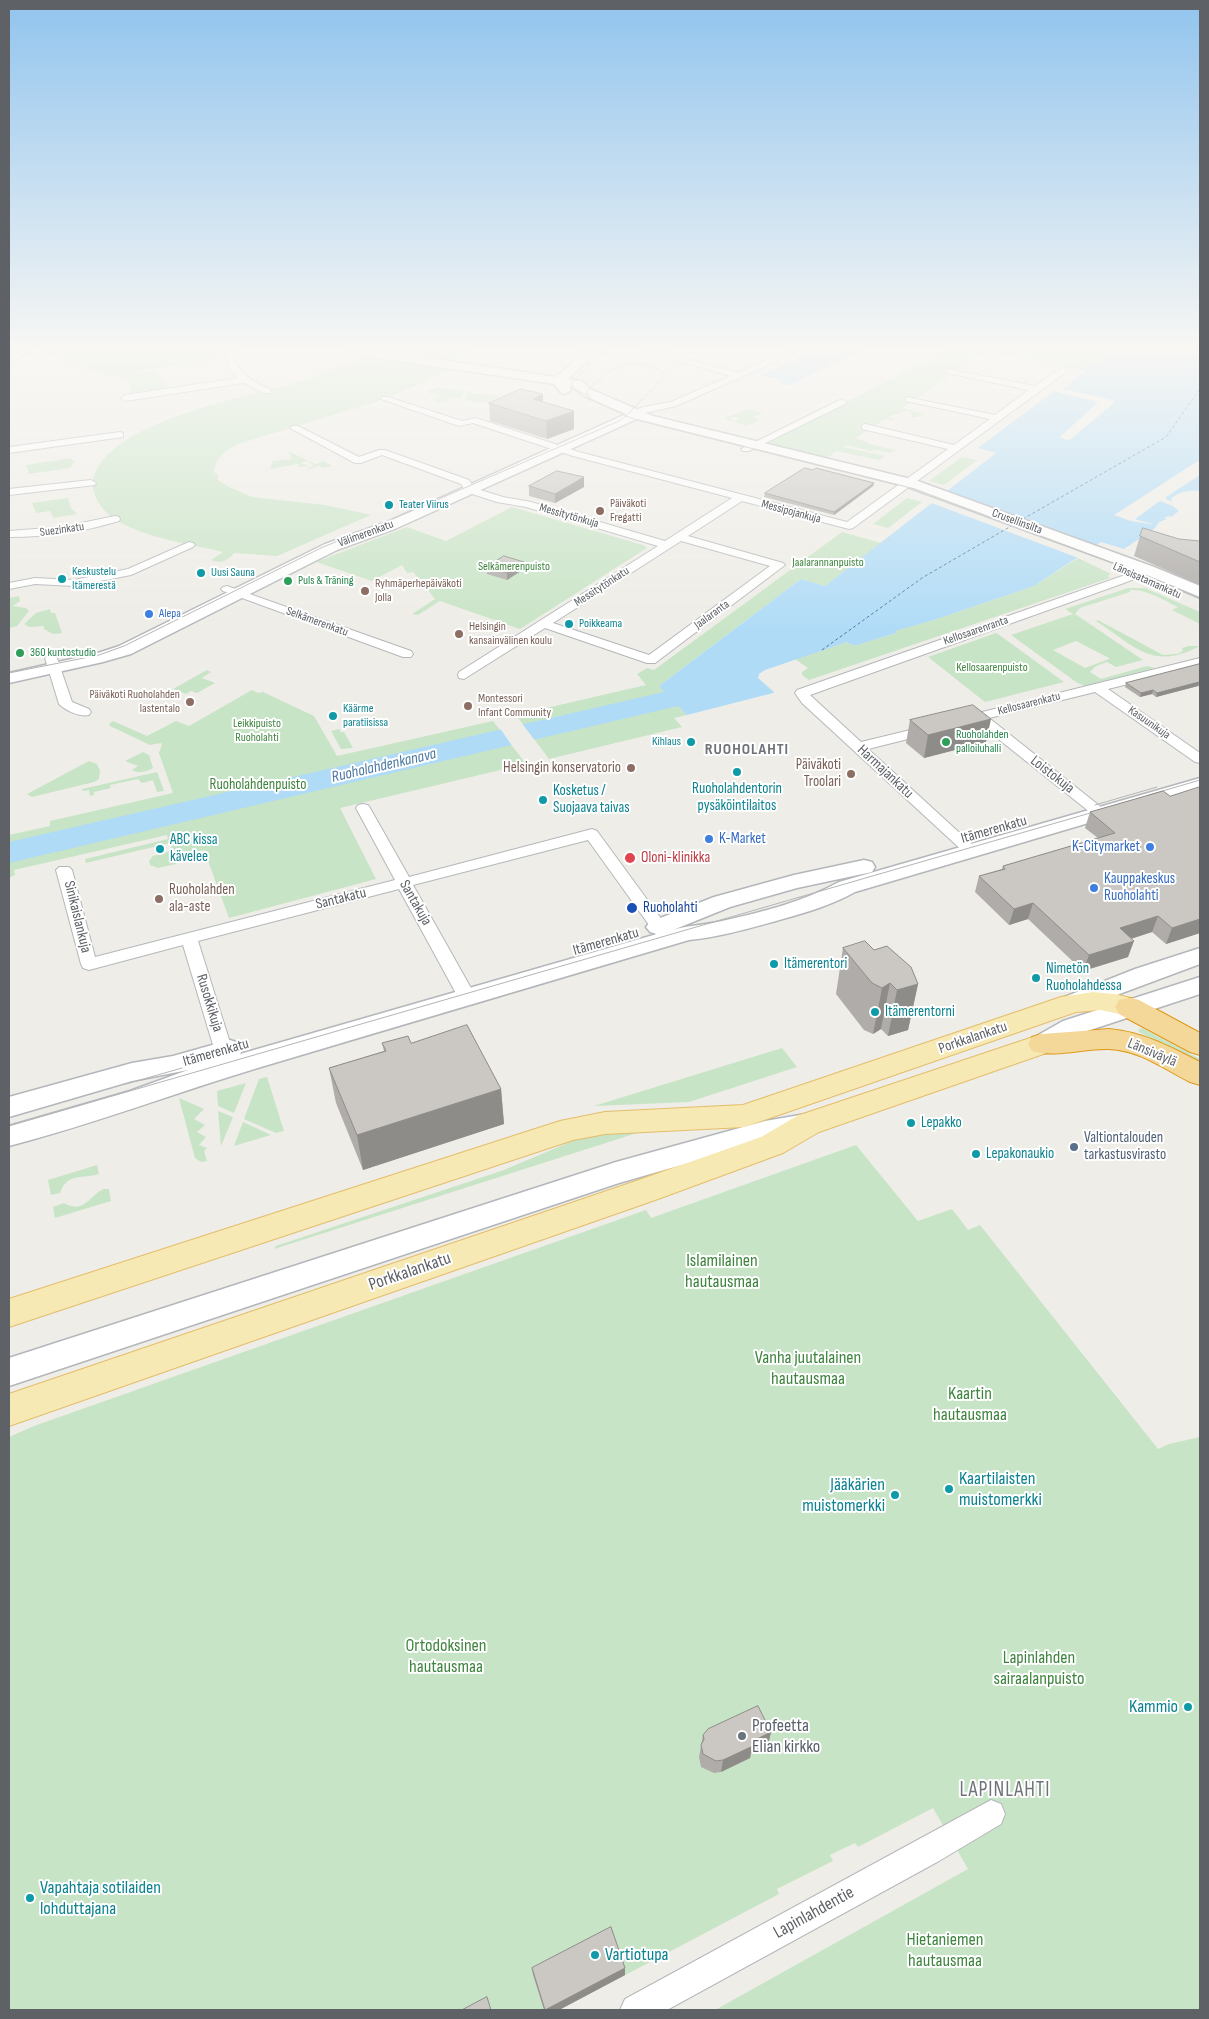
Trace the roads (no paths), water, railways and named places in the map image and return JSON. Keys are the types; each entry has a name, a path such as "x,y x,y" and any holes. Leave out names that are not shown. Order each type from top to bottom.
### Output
{"highway":[{"name":"Länsiväylä","path":"1128,1007 1200,1045"},
{"name":"Länsiväylä","path":"1042,1044 1083,1040 1125,1040 1144,1047 1200,1075"}],"main road":[{"name":"Länsiväylä","path":"1071,1004 1102,1001 1128,1007"},
{"name":"Porkkalankatu","path":"9,1313 571,1129 605,1123 744,1116 1071,1004"},
{"name":"Porkkalankatu","path":"9,1410 647,1190 772,1145 808,1124 1042,1044"}],"street":[{"path":"9,450 44,445"},
{"name":"Messitytönkuja","path":"328,445 358,461 382,452 501,500 527,504 666,545"},
{"name":"Messipojankuja","path":"550,445 849,526 906,486"},
{"name":"Välimerenkatu","path":"9,666 52,663 126,650 298,553 495,477 559,445"},
{"path":"743,445 906,486 959,445"},
{"path":"750,447 754,445"},
{"path":"943,445 955,448"},
{"path":"9,492 91,483"},
{"name":"Välimerenkatu","path":"9,678 129,638 331,547 392,525 468,486"},
{"name":"Crusellinsilta","path":"906,486 1098,556"},
{"name":"Messitytönkatu","path":"464,675 740,498"},
{"name":"Suezinkatu","path":"9,534 44,534 96,525 115,519"},
{"name":"Jaalaranta","path":"544,624 651,660 779,565 679,537"},
{"path":"9,586 35,581 74,583 131,572 189,545"},
{"name":"Länsisatamankatu","path":"1098,556 1141,573 1200,592"},
{"name":"Länsisatamankatu","path":"1141,573 1200,604"},
{"name":"Kellosaarenranta","path":"804,691 1141,573"},
{"name":"Selkämerenkatu","path":"233,591 407,654"},
{"name":"Kellosaarenkatu","path":"859,747 1200,662"},
{"path":"52,663 66,704 84,712"},
{"name":"Kasuunikuja","path":"1097,687 1200,759"},
{"name":"Harmajankatu","path":"804,691 803,695 965,846"},
{"name":"Loistokuja","path":"979,717 1094,808"},
{"name":"Itämerenkatu","path":"9,1136 172,1085 226,1059 664,933 688,933 721,929 827,898 847,887 965,846 1094,808 1200,771"},
{"name":"Itämerenkatu","path":"1094,808 1200,784"},
{"name":"Santakuja","path":"364,808 403,883 409,890 464,990"},
{"name":"Santakatu","path":"89,964 592,834 664,933"},
{"name":"Sinikaislankuja","path":"64,870 89,964"},
{"name":"Rusokkikuja","path":"189,938 226,1059"},
{"name":"Porkkalankatu","path":"1071,1004 1144,975 1200,956"},
{"name":"Porkkalankatu","path":"1042,1044 1072,1027 1128,1007 1200,985"},
{"name":"Itämerenkatu","path":"9,1106 132,1072 226,1059"},
{"name":"Porkkalankatu","path":"9,1372 190,1304 650,1146 700,1134 744,1116"},
{"name":"Porkkalankatu","path":"9,1354 190,1304 616,1173 765,1131 808,1124"},
{"name":"Lapinlahdentie","path":"636,2010 936,1847 991,1814"}],"water":[{"name":"Ruoholahdenkanava","path":"982,445 1200,445 1200,491 1184,492 1174,496 1171,499 1173,506 1179,511 1171,517 1164,518 1167,519 1159,522 1155,528 1124,549 1101,542 1034,586 934,620 895,631 896,633 854,646 847,642 765,670 759,674 758,678 773,693 687,715 678,706 9,863 9,842 664,692 659,686 801,579 825,586 996,453 978,448"}],"tram line":[{"path":"9,673 99,655 124,646 323,547 386,522 563,445"},
{"path":"739,445 915,489 1121,566 1200,599"},
{"path":"1149,795 1200,780"},
{"path":"1095,805 1157,787"},
{"path":"9,1126 1104,809"},
{"path":"126,1084 182,1068"}],"place":[{"name":"Teater Viirus","path":"389,505"},
{"name":"Päiväkoti Fregatti","path":"600,511"},
{"name":"Uusi Sauna","path":"201,573"},
{"name":"Keskustelu Itämerestä","path":"62,579"},
{"name":"Puls & Träning","path":"288,581"},
{"name":"Ryhmäperhepäiväkoti Jolla","path":"365,591"},
{"name":"Alepa","path":"149,614"},
{"name":"Poikkeama","path":"569,624"},
{"name":"Helsingin kansainvälinen koulu","path":"459,634"},
{"name":"360 kuntostudio","path":"20,653"},
{"name":"Päiväkoti Ruoholahden lastentalo","path":"190,702"},
{"name":"Montessori Infant Community","path":"468,706"},
{"name":"Käärme paratiisissa","path":"333,716"},
{"name":"Kihlaus","path":"691,742"},
{"name":"Ruoholahden palloiluhalli","path":"946,742"},
{"name":"Helsingin konservatorio","path":"631,768"},
{"name":"Ruoholahdentorin pysäköintilaitos","path":"737,772"},
{"name":"Päiväkoti Troolari","path":"851,774"},
{"name":"Kosketus / Suojaava taivas","path":"543,800"},
{"name":"K-Market","path":"709,839"},
{"name":"K-Citymarket","path":"1150,847"},
{"name":"ABC kissa kävelee","path":"160,849"},
{"name":"Oloni-klinikka","path":"630,858"},
{"name":"Kauppakeskus Ruoholahti","path":"1094,888"},
{"name":"Ruoholahden ala-aste","path":"159,899"},
{"name":"Ruoholahti","path":"632,908"},
{"name":"Itämerentori","path":"774,964"},
{"name":"Nimetön Ruoholahdessa","path":"1036,978"},
{"name":"Itämerentorni","path":"875,1012"},
{"name":"Lepakko","path":"911,1123"},
{"name":"Valtiontalouden tarkastusvirasto","path":"1074,1147"},
{"name":"Lepakonaukio","path":"976,1154"},
{"name":"Kaartilaisten muistomerkki","path":"949,1489"},
{"name":"Jääkärien muistomerkki","path":"895,1495"},
{"name":"Kammio","path":"1188,1707"},
{"name":"Profeetta Elian kirkko","path":"742,1736"},
{"name":"Vapahtaja sotilaiden lohduttajana","path":"30,1898"},
{"name":"Vartiotupa","path":"595,1955"}],"district":[{"name":"RUOHOLAHTI","path":"747,750"},
{"name":"LAPINLAHTI","path":"1005,1791"}],"park label":[{"name":"Jaalarannanpuisto","path":"828,563"},
{"name":"Selkämerenpuisto","path":"514,567"},
{"name":"Kellosaarenpuisto","path":"992,668"},
{"name":"Leikkipuisto Ruoholahti","path":"257,731"},
{"name":"Ruoholahdenpuisto","path":"258,785"},
{"name":"Islamilainen hautausmaa","path":"722,1271"},
{"name":"Vanha juutalainen hautausmaa","path":"808,1368"},
{"name":"Kaartin hautausmaa","path":"970,1404"},
{"name":"Ortodoksinen hautausmaa","path":"446,1656"},
{"name":"Lapinlahden sairaalanpuisto","path":"1039,1668"},
{"name":"Hietaniemen hautausmaa","path":"945,1950"}]}
